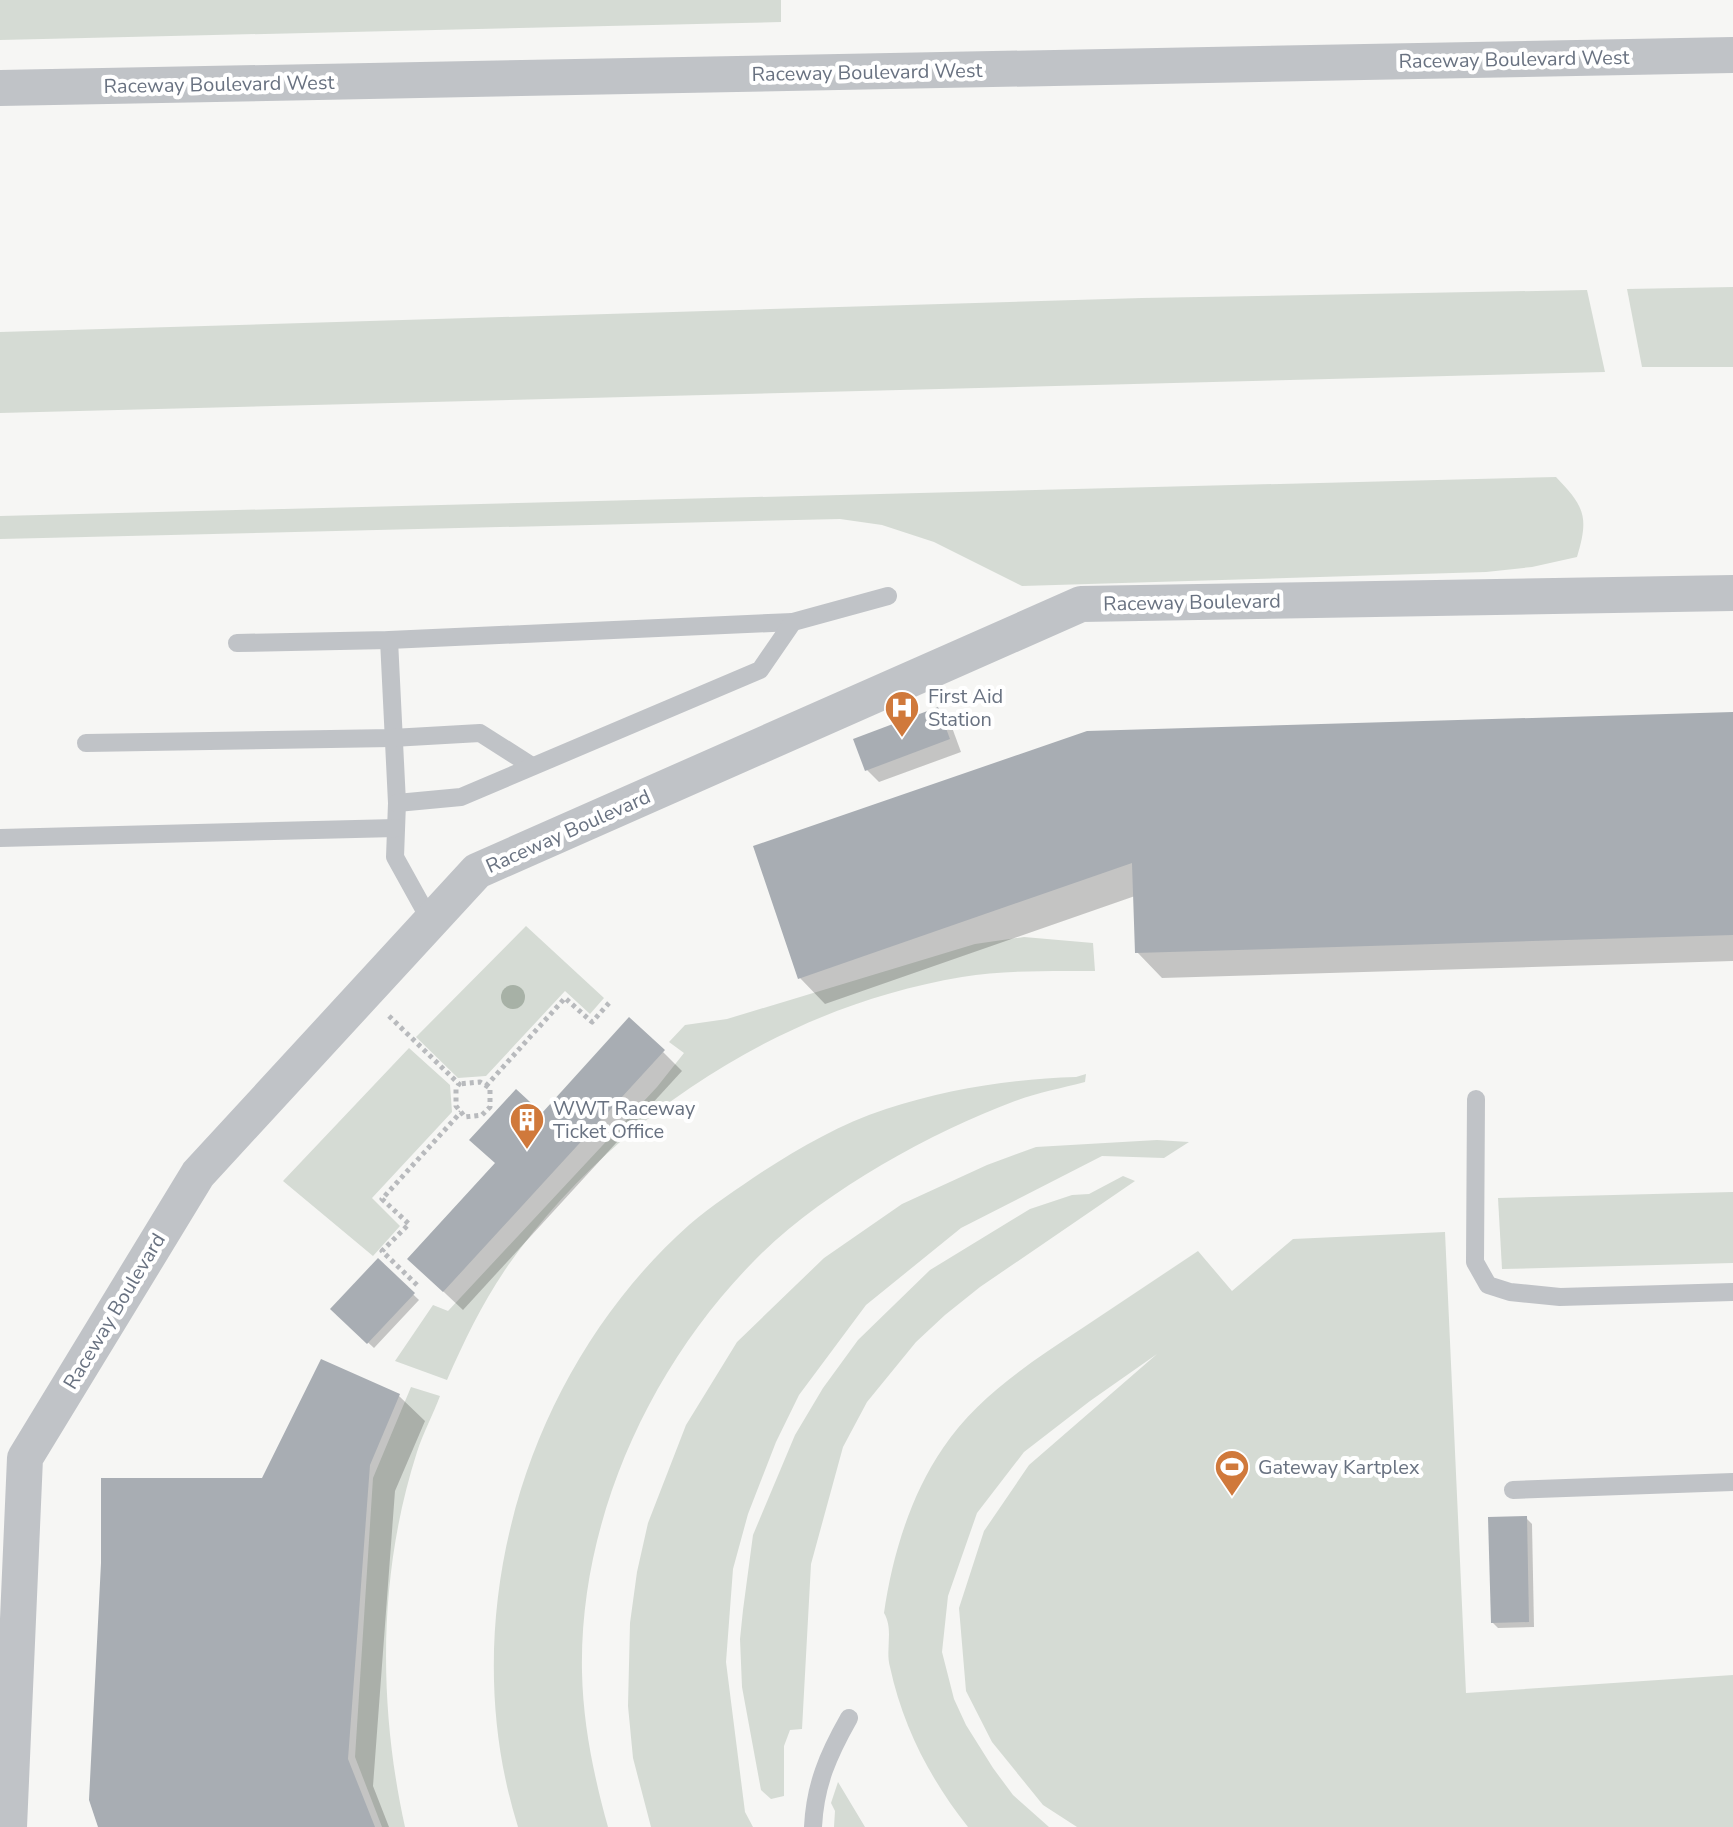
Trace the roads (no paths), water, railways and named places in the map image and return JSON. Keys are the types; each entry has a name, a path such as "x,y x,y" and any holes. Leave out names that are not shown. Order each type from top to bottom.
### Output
{"street":[{"name":"Raceway Boulevard West","path":"0,88 1733,55"},
{"name":"Raceway Boulevard","path":"9,1827 25,1458 198,1174 477,871 1081,604 1733,593"}],"lane":[{"path":"237,643 389,640 793,622 888,596"},
{"path":"397,803 461,797 760,670 793,622"},
{"path":"389,640 397,803 395,857 431,922"},
{"path":"86,743 392,738 480,733 532,766"},
{"path":"0,838 396,828"},
{"path":"1476,1099 1475,1262 1488,1285 1510,1292 1560,1297 1733,1292"},
{"path":"1513,1490 1733,1482"},
{"path":"813,1827 827,1757 849,1718"}],"place":[{"name":"First Aid Station","path":"902,739"},
{"name":"WWT Raceway Ticket Office","path":"527,1151"},
{"name":"Gateway Kartplex","path":"1232,1498"}]}
